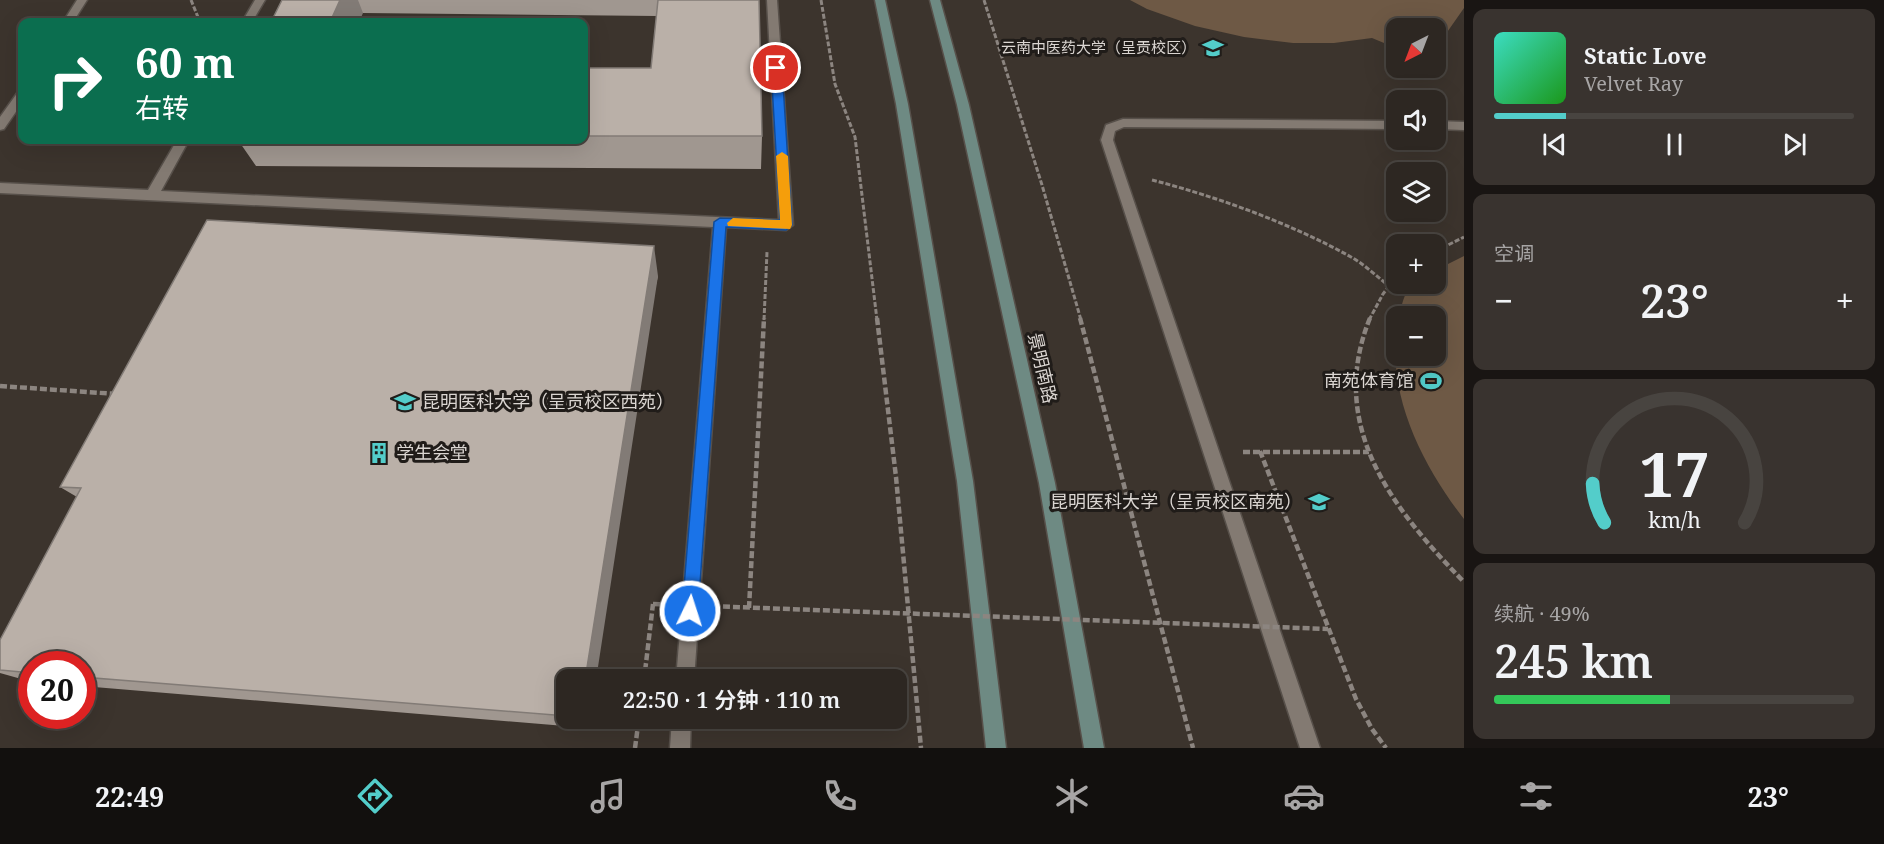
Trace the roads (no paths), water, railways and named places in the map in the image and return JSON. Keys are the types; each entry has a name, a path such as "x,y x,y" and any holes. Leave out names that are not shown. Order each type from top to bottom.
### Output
{"street":[{"path":"880,0 902,104 965,481 996,748"},
{"name":"景明南路","path":"935,0 963,105 1047,483 1094,748"}],"lane":[{"path":"71,18 82,0"},
{"path":"249,18 260,0"},
{"path":"0,188 786,225 772,0"},
{"path":"0,126 18,101"},
{"path":"1310,748 1107,140 1110,128 1123,123 1386,125"},
{"path":"1446,125 1464,126"},
{"path":"152,195 181,144"},
{"path":"686,669 720,222"},
{"path":"680,748 681,729"}],"place":[{"name":"云南中医药大学（呈贡校区）","path":"1213,48"},
{"name":"南苑体育馆","path":"1431,381"},
{"name":"昆明医科大学（呈贡校区西苑）","path":"405,402"},
{"name":"学生会堂","path":"379,453"},
{"name":"昆明医科大学（呈贡校区南苑）","path":"1319,502"}]}
